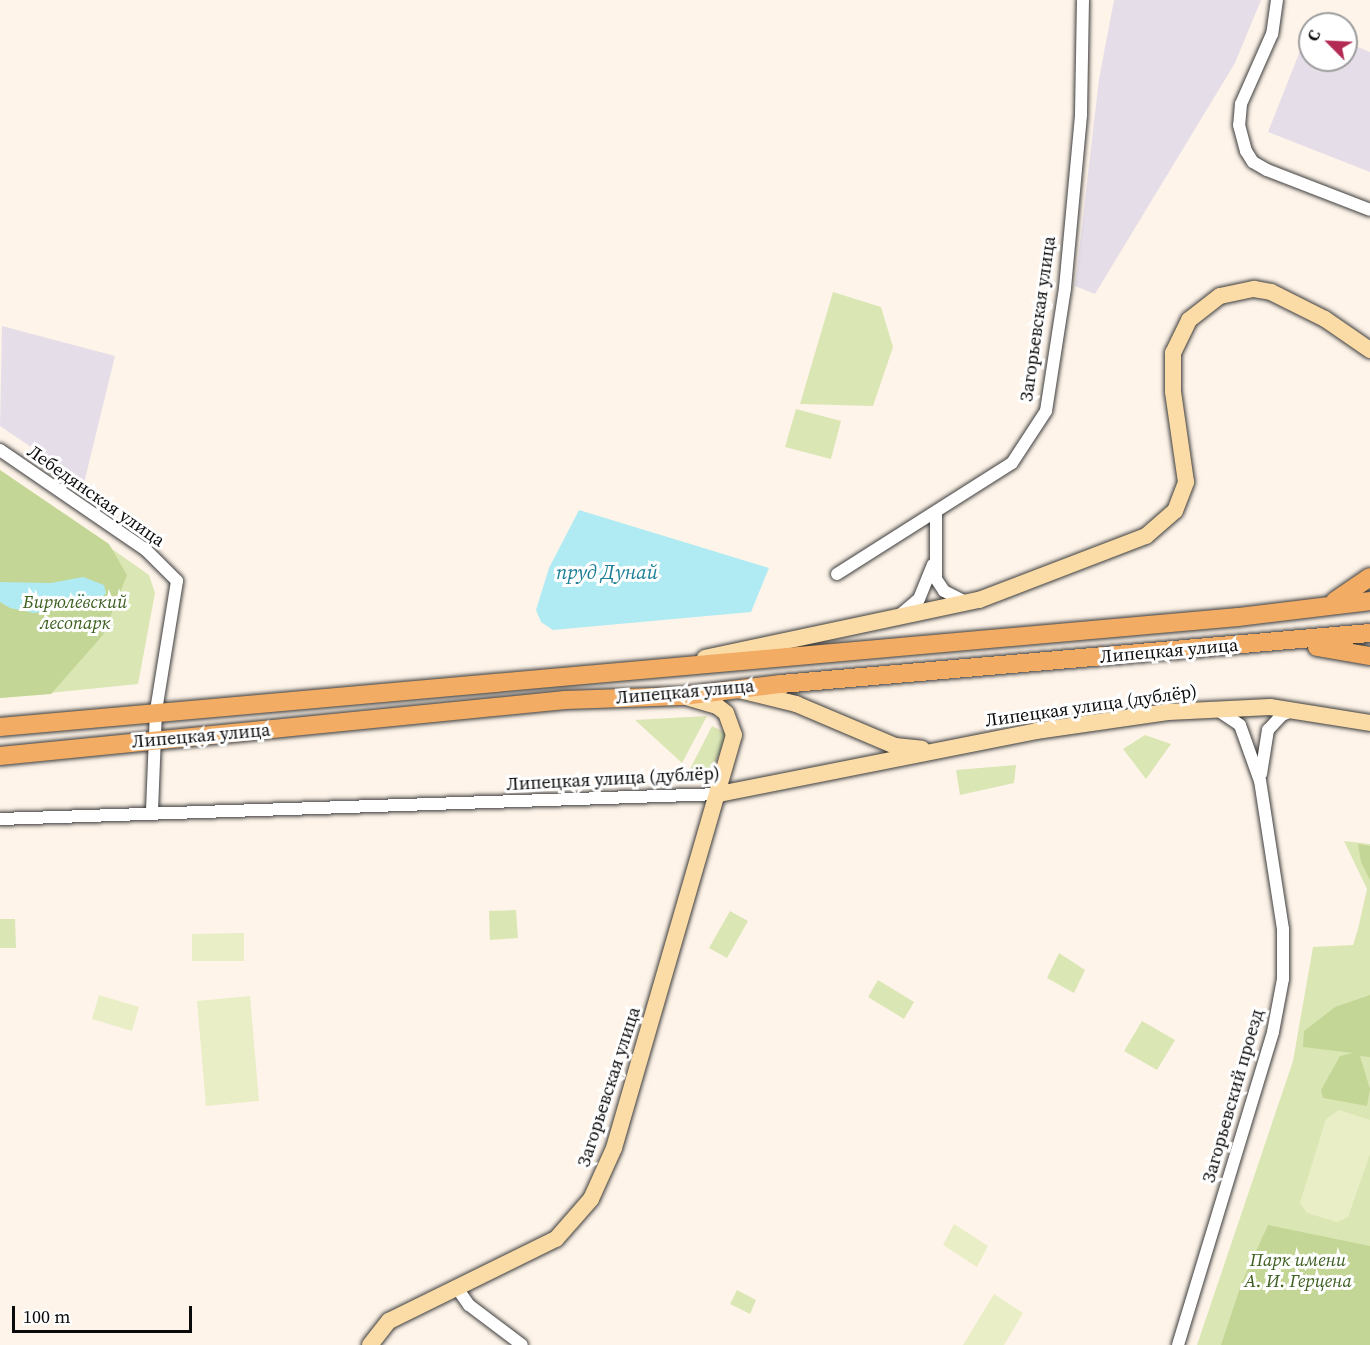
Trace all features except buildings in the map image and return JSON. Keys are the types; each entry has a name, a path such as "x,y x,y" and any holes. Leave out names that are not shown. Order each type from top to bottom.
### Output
{"main road":[{"path":"1311,610 1355,591 1370,577"},
{"name":"Липецкая улица","path":"0,727 156,711 1311,610 1370,601"},
{"name":"Липецкая улица","path":"0,756 565,700 683,696 736,689 1276,644 1370,633"},
{"path":"1276,644 1331,648 1370,656"}],"street":[{"name":"Загорьевская улица","path":"837,574 1012,463 1046,411 1065,288 1081,114 1083,0"},
{"path":"1277,0 1272,34 1241,104 1239,125 1246,151 1253,162 1267,170 1370,210"},
{"path":"667,666 891,621 968,603 1025,585 1146,536 1175,511 1182,497 1186,469 1173,392 1173,353 1189,320 1203,306 1237,291 1271,292 1325,320 1370,350"},
{"name":"Лебедянская улица","path":"0,450 146,550 177,581 156,711"},
{"path":"891,621 919,599 934,564 936,512"},
{"path":"934,564 944,591 968,603"},
{"path":"736,689 796,704 896,746 925,749 958,746"},
{"name":"Загорьевская улица","path":"370,1345 389,1321 556,1239 591,1200 614,1148 719,794 734,735 732,726 717,706 683,696"},
{"path":"233,706 223,711 220,720 226,731 236,733"},
{"path":"1213,708 1240,725 1260,781"},
{"name":"Липецкая улица (дублёр)","path":"0,819 152,812 525,804 719,794 1102,720 1213,708 1294,710 1370,723"},
{"path":"1260,781 1263,744 1268,730 1282,715 1294,710"},
{"path":"152,812 152,741 156,711"},
{"name":"Загорьевский проезд","path":"1178,1345 1274,1032 1283,980 1283,929 1260,781"},
{"path":"457,1288 469,1305 522,1345"}],"shaded area":[{"path":"1114,0 1261,0 1235,63 1095,294 1075,286 1099,79"},
{"path":"1358,47 1370,52 1370,172 1268,132 1298,56 1298,72 1358,72"},
{"path":"2,326 115,356 84,483 0,426"}],"green space":[{"path":"833,292 881,307 893,347 873,406 800,404"},
{"path":"796,409 841,421 831,459 785,447"},
{"name":"Бирюлёвский лесопарк","path":"0,470 149,575 155,593 138,684 0,698"},
{"name":"Бирюлёвский лесопарк","path":"0,470 109,544 127,575 103,635 51,694 0,698"},
{"path":"707,716 682,763 635,720"},
{"path":"712,726 726,733 721,750 715,765 694,782 689,771"},
{"path":"1145,735 1171,744 1146,779 1123,749"},
{"path":"1016,765 1014,783 960,795 956,770"},
{"name":"Парк имени А. И. Герцена","path":"1344,841 1370,844 1370,1345 1197,1345 1293,1061 1313,947 1353,945 1358,929 1367,889"},
{"path":"1358,844 1370,846 1370,880 1361,862"},
{"path":"516,910 518,938 490,940 489,911"},
{"path":"730,911 748,921 727,958 709,948"},
{"path":"0,919 15,919 16,948 0,948"},
{"path":"244,933 244,961 192,961 192,934"},
{"path":"1059,953 1085,970 1074,993 1047,978"},
{"path":"878,980 914,1002 904,1019 868,997"},
{"path":"99,995 139,1007 132,1031 92,1019"},
{"path":"1370,995 1370,1057 1360,1056 1370,1089 1367,1106 1323,1098 1321,1090 1340,1056 1353,1053 1303,1047 1304,1031 1335,1007"},
{"path":"250,996 259,1101 206,1106 197,1001"},
{"path":"1142,1021 1175,1040 1157,1070 1124,1051"},
{"path":"1339,1110 1370,1120 1370,1154 1348,1217 1337,1222 1307,1213 1300,1203 1326,1119"},
{"path":"954,1224 988,1246 977,1267 943,1245"},
{"path":"1268,1225 1370,1246 1370,1345 1221,1345 1242,1282"},
{"path":"737,1290 756,1300 750,1314 730,1304"},
{"path":"994,1294 1023,1313 1004,1345 963,1345"}],"water":[{"name":"пруд Дунай","path":"579,510 769,568 751,612 553,630 541,622 536,610 549,568"},
{"path":"83,577 104,585 106,593 96,605 34,613 10,608 0,602 0,582 51,583"}]}
